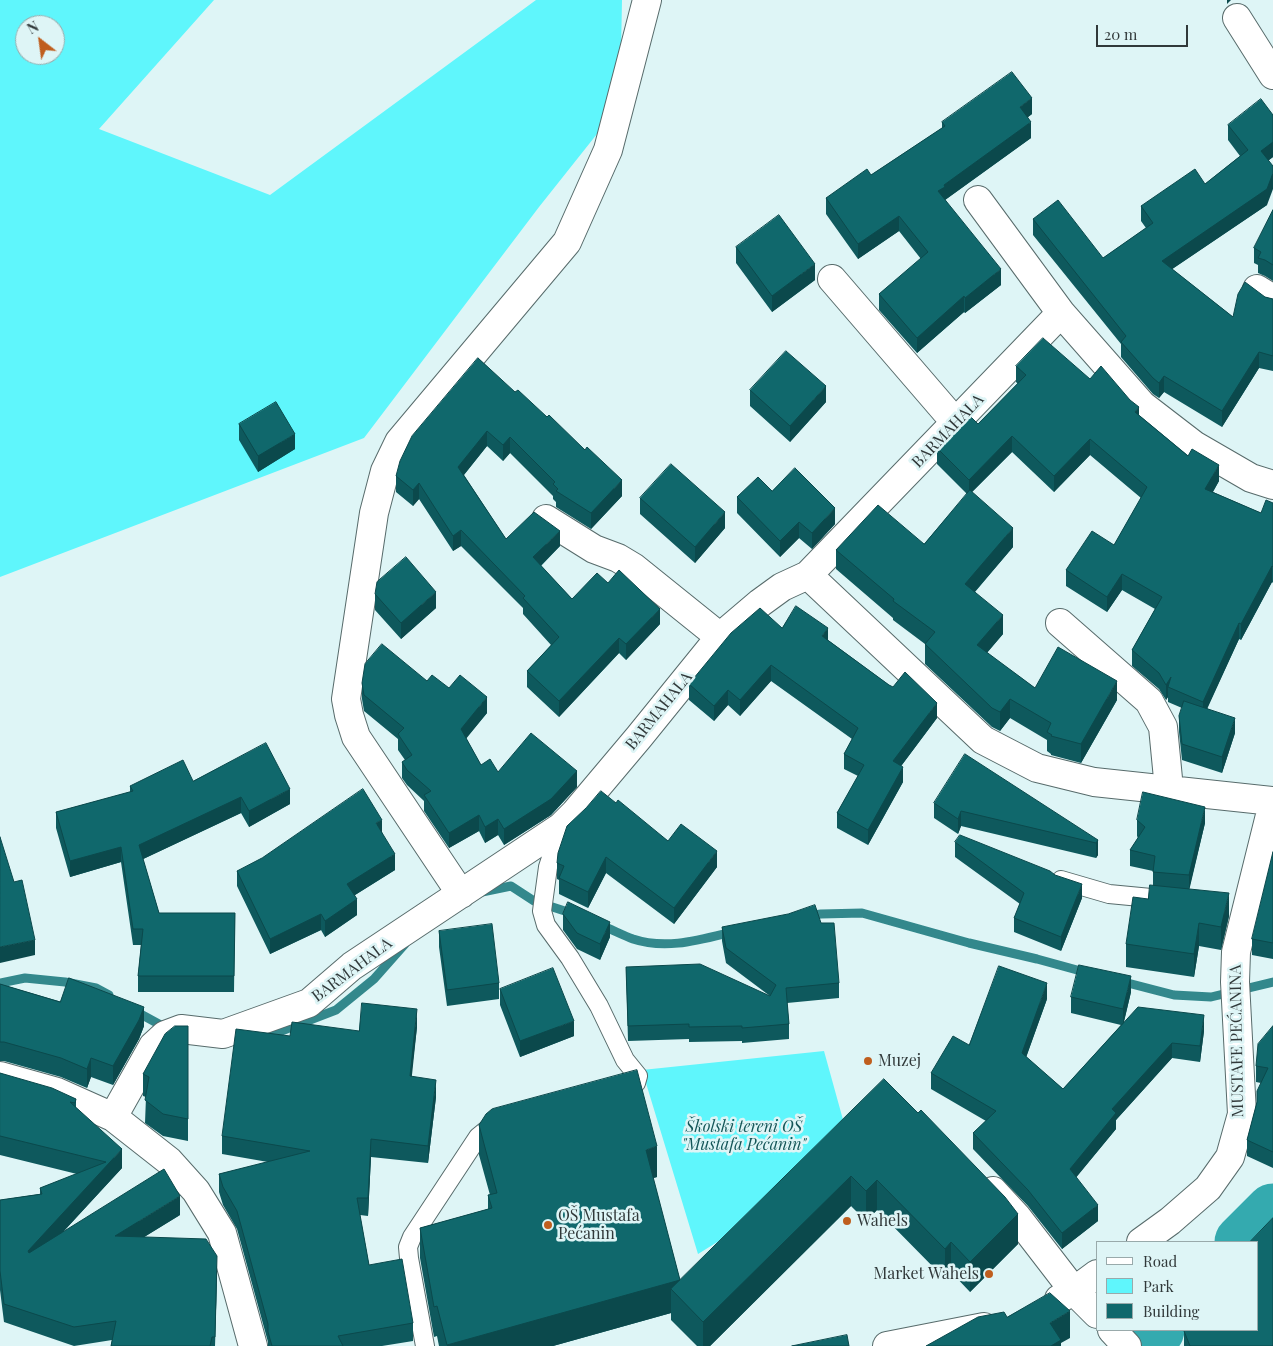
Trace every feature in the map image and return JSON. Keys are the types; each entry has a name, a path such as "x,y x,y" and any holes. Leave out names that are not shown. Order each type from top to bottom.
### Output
{"street":[{"path":"461,894 356,737 349,715 346,698 374,513 385,471 399,442 566,242 608,150 647,0"},
{"path":"1237,18 1273,75"},
{"path":"978,200 1061,313 1142,405 1194,445 1251,478 1273,486"},
{"path":"832,278 956,423"},
{"name":"BARMAHALA","path":"113,1117 153,1046 173,1032 223,1034 309,1003 352,966 560,828 639,737 720,637 782,587 808,576 1061,313"},
{"path":"546,519 594,549 618,558 632,567 720,637"},
{"path":"808,576 982,740 1037,768 1094,782 1273,802"},
{"path":"1060,623 1149,702 1163,727 1170,790"},
{"name":"MUSTAFE PEĆANINA","path":"1142,1241 1170,1221 1208,1188 1230,1157 1242,1114 1236,992 1237,906 1273,802"},
{"path":"0,1076 57,1092 113,1117 169,1160 196,1191 222,1233 254,1346"},
{"path":"977,1175 1017,1217 1087,1304"},
{"path":"1087,1304 1096,1277"},
{"path":"1034,1310 1087,1304"},
{"path":"888,1346 1010,1322"},
{"path":"1113,1331 1126,1346"}],"lane":[{"path":"560,828 548,867 542,911 546,925 570,958 599,1006 625,1060 638,1076 636,1083 629,1089 610,1094"},
{"path":"1058,879 1109,894 1190,901"},
{"path":"425,1346 408,1247 412,1237 478,1137 489,1128 514,1119"}],"green space":[{"path":"0,0 214,0 99,129 270,195 536,0 622,0 620,105 539,207 364,438 0,577"},
{"name":"Školski tereni OŠ \"Mustafa Pećanin\"","path":"824,1051 850,1145 785,1200 698,1254 642,1070"}],"building":[{"path":"1012,72 1032,98 1020,107 1031,122 938,191 1001,269 965,298 964,296 917,338 879,294 928,252 899,216 858,244 826,198 867,169 871,175 945,126 942,122"},
{"path":"1261,99 1273,115 1273,142 1261,151 1273,166 1273,173 1267,189 1162,261 1233,317 1238,294 1245,282 1265,297 1273,299 1273,356 1259,352 1222,411 1164,376 1159,383 1153,378 1121,342 1126,336 1033,219 1058,200 1103,258 1153,223 1141,206 1195,169 1205,184 1248,150 1228,125"},
{"path":"1273,210 1273,265 1258,258 1261,252 1254,248"},
{"path":"779,215 815,264 772,296 736,247"},
{"path":"1043,338 1090,379 1101,366 1130,400 1139,407 1135,412 1188,456 1192,449 1219,465 1205,489 1261,513 1266,500 1273,503 1273,567 1241,624 1239,623 1203,702 1168,687 1171,677 1166,685 1159,673 1132,650 1162,597 1122,574 1107,597 1066,570 1092,531 1114,545 1147,487 1090,439 1054,476 1012,436 969,480 937,448 969,415 978,424 1026,375 1016,366"},
{"path":"786,351 826,386 790,426 750,390"},
{"path":"478,358 515,392 518,390 547,417 549,415 585,450 587,447 622,480 591,513 556,491 558,489 553,484 555,482 510,437 503,445 487,431 458,467 506,539 534,512 560,531 533,557 572,599 597,573 608,583 619,570 660,609 626,644 619,638 559,701 527,671 559,637 523,598 525,596 461,530 453,536 419,483 413,490 396,476 400,461 412,436"},
{"path":"276,402 295,434 258,456 239,424"},
{"path":"671,464 725,512 695,547 640,498"},
{"path":"795,468 835,508 812,533 799,522 780,541 737,497 758,477 772,491"},
{"path":"970,490 1013,528 965,584 1003,615 977,645 1035,688 1058,647 1117,681 1081,744 1051,736 1047,732 1051,723 1010,699 1000,712 992,708 925,644 935,632 893,601 894,599 836,550 878,505 924,544"},
{"path":"406,557 436,592 401,623 375,594 377,582"},
{"path":"796,606 828,628 822,636 889,685 893,687 905,672 937,703 893,761 903,767 868,830 837,813 864,765 844,754 858,728 771,665 740,700 728,690 714,706 689,684 731,633 760,608 782,628"},
{"path":"382,644 427,681 432,675 449,688 460,675 487,697 461,729 481,765 490,759 498,772 531,733 577,771 551,799 504,829 498,819 485,827 479,815 449,833 424,795 431,791 407,770 402,762 412,755 398,734 404,728 364,695 362,683 365,664"},
{"path":"1184,701 1235,718 1222,757 1182,744 1179,716"},
{"path":"266,743 290,789 249,811 241,797 139,845 159,913 235,913 234,976 138,976 143,929 133,929 121,847 70,861 56,812 133,791 130,786 183,760 193,781"},
{"path":"965,754 1098,840 1096,843 961,811 958,819 934,803"},
{"path":"363,789 382,820 376,823 395,854 347,884 357,899 325,921 321,914 270,939 237,871 262,858"},
{"path":"601,791 616,803 618,800 668,841 681,824 717,851 674,908 606,857 588,892 559,878 564,866 557,863 558,853 567,826"},
{"path":"1143,792 1205,807 1189,875 1153,872 1155,856 1130,850 1145,827 1137,820"},
{"path":"960,835 1050,871 1055,875 1082,884 1061,937 1014,918 1024,893 955,842"},
{"path":"0,837 14,882 22,880 35,940 0,947"},
{"path":"1273,852 1273,943 1252,939"},
{"path":"1150,885 1229,893 1221,927 1199,923 1194,954 1126,944 1133,897 1148,899"},
{"path":"568,902 610,922 600,944 577,933 563,914"},
{"path":"815,905 821,923 834,923 839,983 786,988 789,1024 742,1028 742,1026 689,1027 689,1024 628,1026 626,967 700,964 770,996 776,985 726,948 722,927 788,914"},
{"path":"492,924 499,983 447,990 439,931"},
{"path":"1079,965 1131,976 1123,1009 1071,997"},
{"path":"999,966 1047,983 1022,1053 1063,1089 1138,1007 1204,1015 1200,1046 1172,1043 1112,1109 1116,1113 1070,1169 1098,1205 1062,1233 1028,1190 973,1133 996,1111 931,1073 953,1036 969,1045"},
{"path":"553,968 574,1021 520,1041 500,989"},
{"path":"69,978 144,1007 139,1020 113,1066 91,1058 87,1069 61,1058 0,1042 0,984 60,1002"},
{"path":"362,1003 417,1009 410,1076 436,1080 428,1146 371,1139 368,1198 357,1198 369,1265 402,1259 413,1323 338,1336 343,1346 272,1346 268,1324 237,1211 223,1187 219,1174 310,1151 222,1136 236,1029 290,1036 292,1022 359,1031"},
{"path":"175,1026 188,1026 188,1119 163,1114 145,1100 149,1077 143,1074 165,1034"},
{"path":"1273,1026 1273,1152 1247,1140 1257,1102 1257,1091 1268,1068 1256,1066 1258,1044"},
{"name":"OŠ Mustafa Pećanin","path":"637,1070 657,1146 646,1150 680,1280 447,1345 437,1306 434,1307 420,1228 492,1208 488,1195 497,1193 479,1125 486,1114 492,1109"},
{"path":"0,1073 52,1088 76,1099 75,1103 70,1102 122,1149 28,1251 29,1253 164,1169 180,1196 115,1236 206,1239 217,1256 215,1337 212,1337 210,1346 111,1346 116,1321 74,1327 4,1304 0,1271 0,1200 42,1194 40,1188 106,1162 0,1136"},
{"path":"884,1079 918,1113 921,1110 1005,1197 1018,1214 970,1262 951,1242 945,1249 877,1180 866,1191 851,1176 703,1322 671,1289"},
{"path":"1273,1218 1273,1346 1190,1346 1184,1331 1258,1331 1258,1241 1251,1241"},
{"path":"1050,1293 1070,1311 1050,1323 1061,1340 1051,1346 926,1346 978,1317 1004,1312 1007,1317"},
{"path":"847,1335 849,1346 792,1346"}],"waterway":[{"path":"482,892 511,886 534,901 574,914"},
{"path":"806,916 862,913 969,943 1088,973"},
{"path":"600,925 633,939 658,944 682,943 732,932"},
{"path":"262,1037 336,1010 374,979 405,944"},
{"path":"0,983 25,978 65,982 96,988 109,995"},
{"path":"1120,981 1174,995 1211,997 1273,982"},
{"path":"135,1011 168,1029"},
{"path":"1243,1241 1273,1211"},
{"path":"1141,1346 1156,1331"}],"place":[{"name":"Muzej","path":"868,1061"},
{"name":"Wahels","path":"847,1221"},
{"name":"OŠ Mustafa Pećanin","path":"548,1225"},
{"name":"Market Wahels","path":"989,1274"}]}
